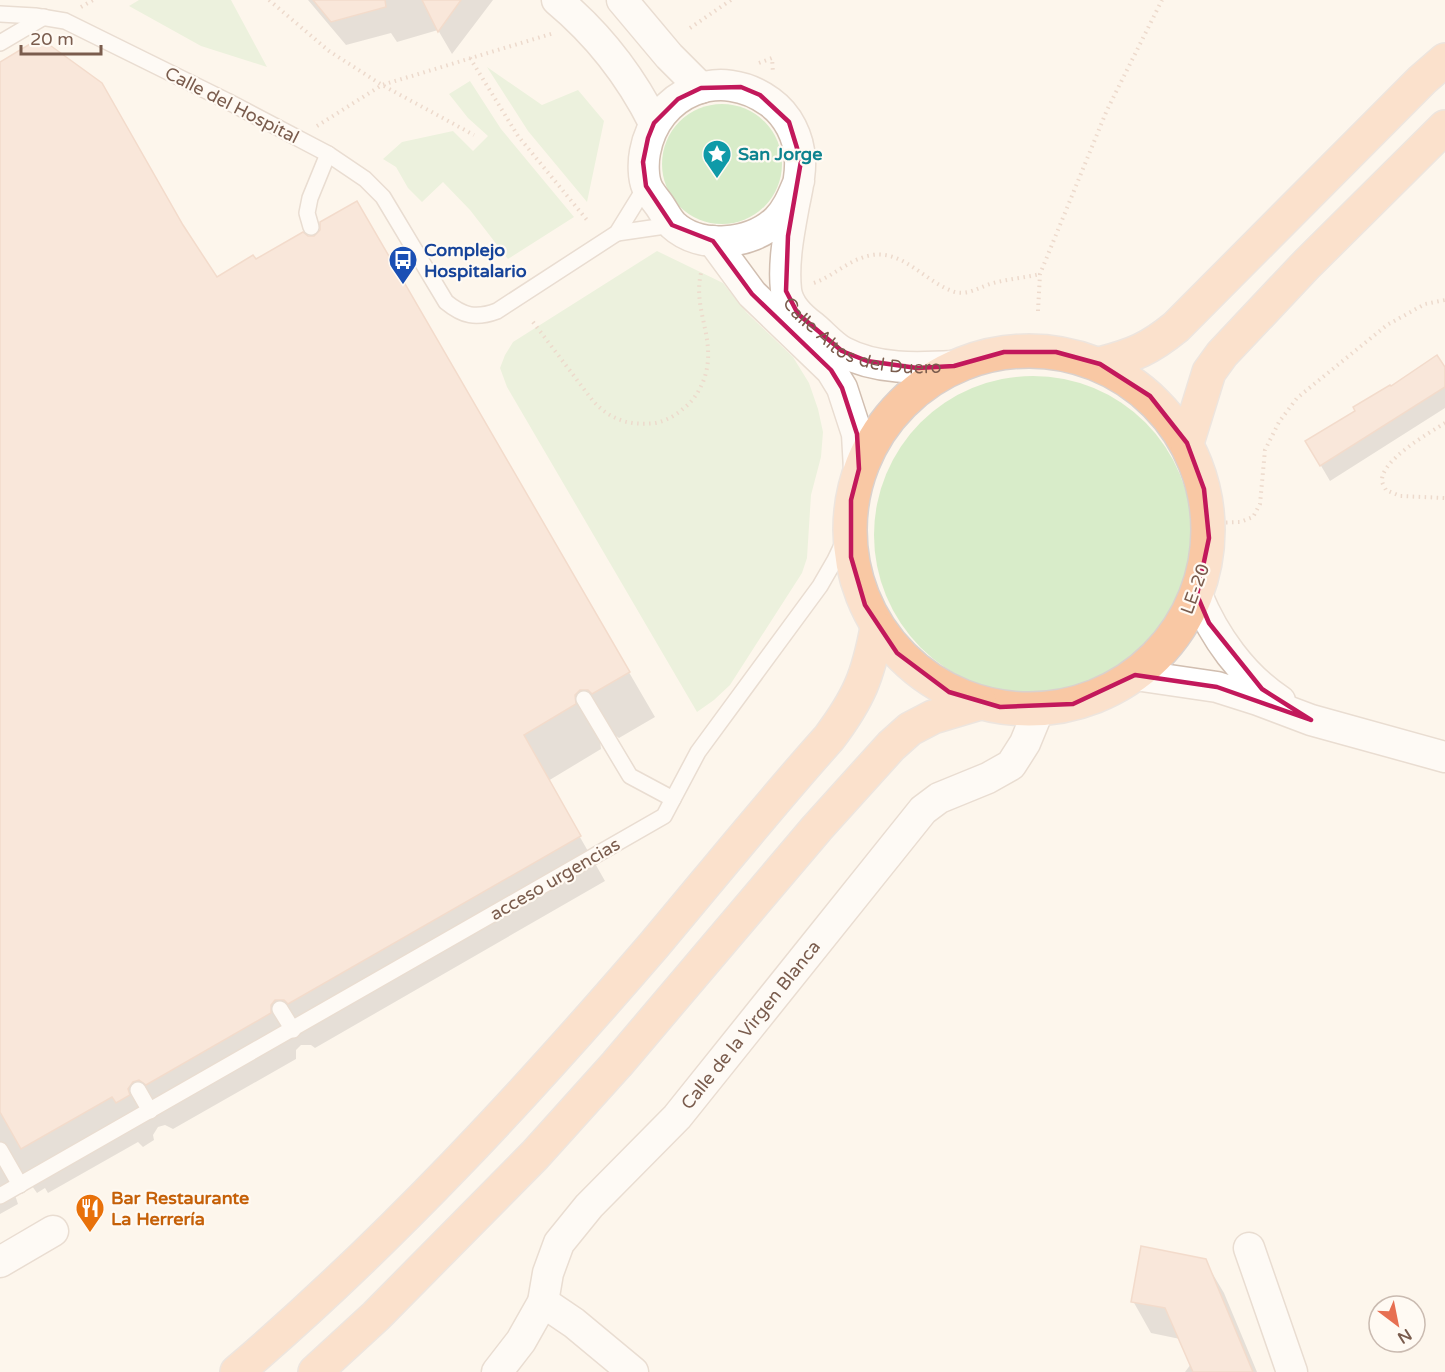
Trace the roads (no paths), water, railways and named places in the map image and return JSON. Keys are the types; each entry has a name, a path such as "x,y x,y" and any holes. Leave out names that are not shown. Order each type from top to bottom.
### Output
{"highway":[{"path":"1100,364 1127,357 1154,345 1176,327 1422,80 1445,60"},
{"path":"1187,443 1209,372 1222,354 1307,264 1445,128"},
{"name":"LE-20","path":"1004,352 1056,352 1100,364 1126,378 1150,396 1170,418 1187,443 1197,466 1204,489 1208,523 1206,562 1197,595 1181,625 1161,652 1136,675 1106,692 1073,704 1019,710 980,703 949,692 922,675 897,653 877,628 865,605 856,581 849,531 851,500 859,469 875,437 897,408 923,384 954,366 1004,352"},
{"path":"237,1372 305,1313 420,1203 512,1106 638,962 830,738 850,710 865,681 877,628"},
{"name":"LE-20","path":"315,1372 433,1260 535,1155 617,1064 810,837 891,746 910,729 933,717 980,703"}],"street":[{"path":"557,0 599,40 624,70 640,94 654,123"},
{"path":"622,0 669,56 701,88"},
{"name":"Calle Altos del Duero","path":"646,186 643,162 648,138 654,123 665,109 678,99 701,88 721,85 741,87 760,95 776,107 789,122 797,141 801,161 788,236 786,291 790,303 798,314 842,351 867,361 916,368 954,366"},
{"name":"Calle Altos del Duero","path":"708,252 758,233 776,220 789,203 799,181"},
{"path":"646,186 672,225"},
{"name":"Calle Altos del Duero","path":"672,225 691,236 831,370 842,388 857,434 859,469"},
{"path":"1197,595 1209,623 1234,658 1263,689 1311,720"},
{"path":"1136,675 1217,687 1311,720 1445,757"},
{"name":"Calle de la Virgen Blanca","path":"497,1372 521,1341 543,1302 548,1274 559,1243 589,1206 677,1117 923,810 939,798 988,778 1011,765 1025,743 1039,709"},
{"path":"0,1262 53,1231"},
{"path":"1249,1248 1292,1372"},
{"path":"543,1302 574,1323 633,1372"}],"lane":[{"name":"Calle del Hospital","path":"0,14 65,21 328,154 365,179 383,197 446,302 457,311 469,315 484,316 497,311 617,233 672,225"},
{"path":"0,43 44,17"},
{"path":"311,227 307,213 310,198 328,154"},
{"name":"Calle del Hospital","path":"617,233 646,186"},
{"name":"acceso urgencias","path":"0,1196 664,816 698,752 820,586 849,531"},
{"path":"584,699 630,776 673,799"},
{"path":"280,1009 293,1030"},
{"path":"138,1090 150,1111"},
{"path":"0,1150 20,1185"}],"place":[{"name":"San Jorge","path":"717,180"},
{"name":"Complejo Hospitalario","path":"403,286"},
{"name":"Bar Restaurante La Herrería","path":"90,1234"}]}
